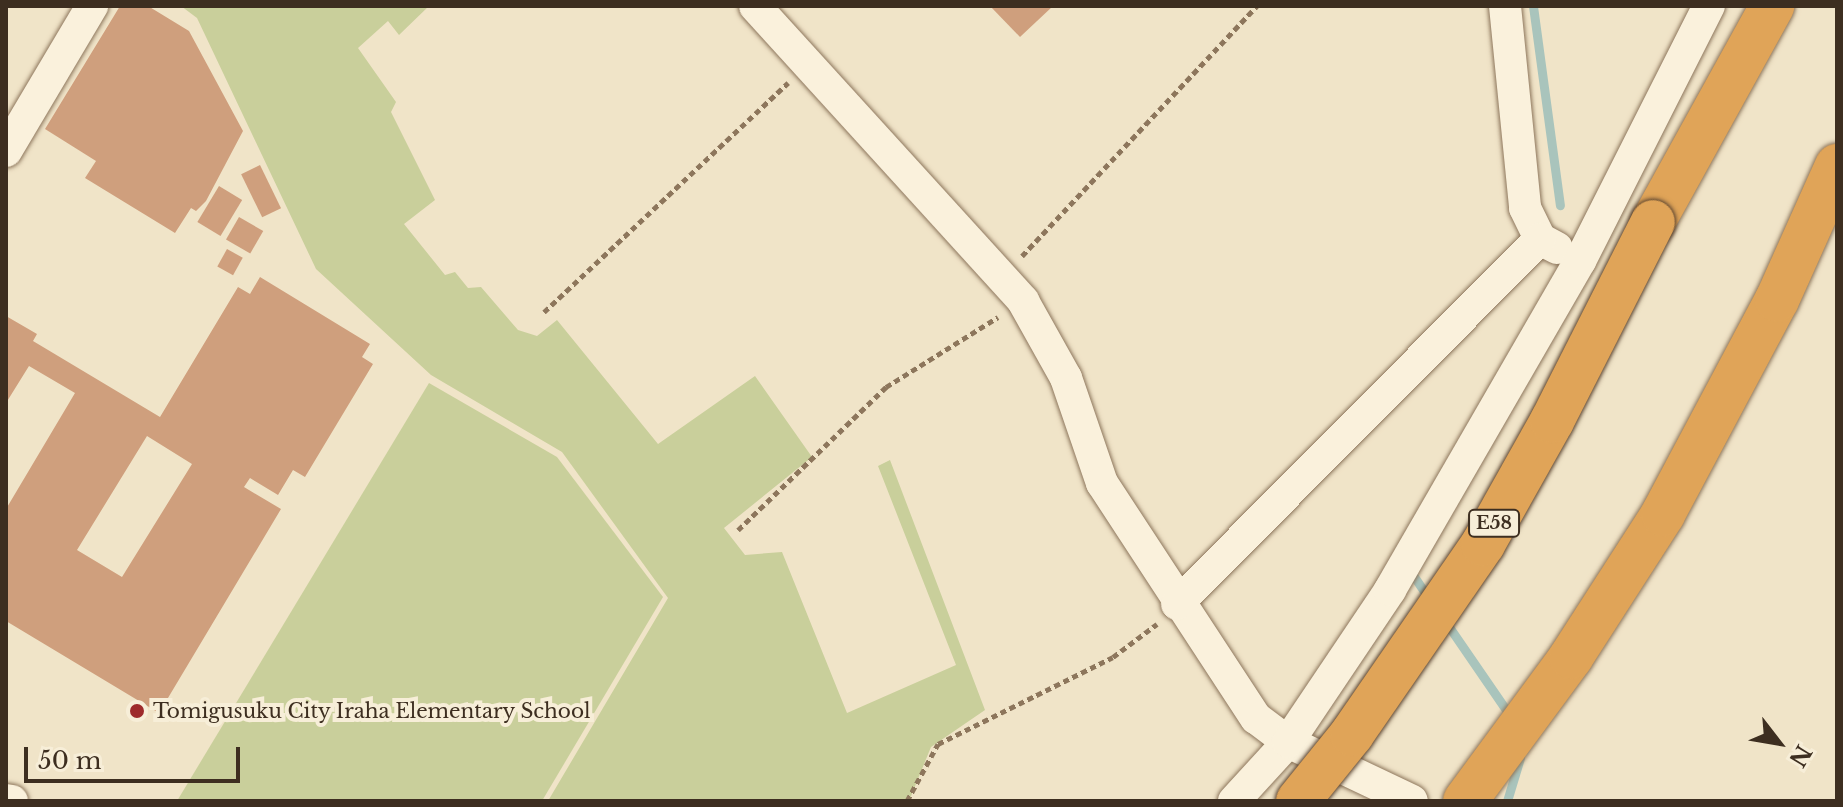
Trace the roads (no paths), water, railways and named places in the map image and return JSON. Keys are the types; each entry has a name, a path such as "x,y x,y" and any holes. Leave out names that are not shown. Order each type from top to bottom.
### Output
{"highway":[{"name":"E58","path":"1298,801 1360,722 1483,544 1552,421 1653,222 1772,6"},
{"path":"1465,801 1621,583 1699,451 1777,300 1837,166"}],"street":[{"path":"6,151 92,6"},
{"path":"755,6 1013,289 1066,378 1102,483 1177,604 1256,718 1288,742 1412,801"},
{"path":"1505,6 1525,208 1540,239 1580,261"},
{"path":"1234,801 1288,742 1390,590 1580,261 1709,6"},
{"path":"1177,604 1540,239"},
{"path":"6,800 12,801"}],"waterway":[{"path":"1533,6 1560,205"},
{"path":"1413,575 1429,599"},
{"path":"1445,621 1511,717"},
{"path":"1507,801 1520,758"}],"place":[{"name":"Tomigusuku City Iraha Elementary School","path":"137,711"}]}
